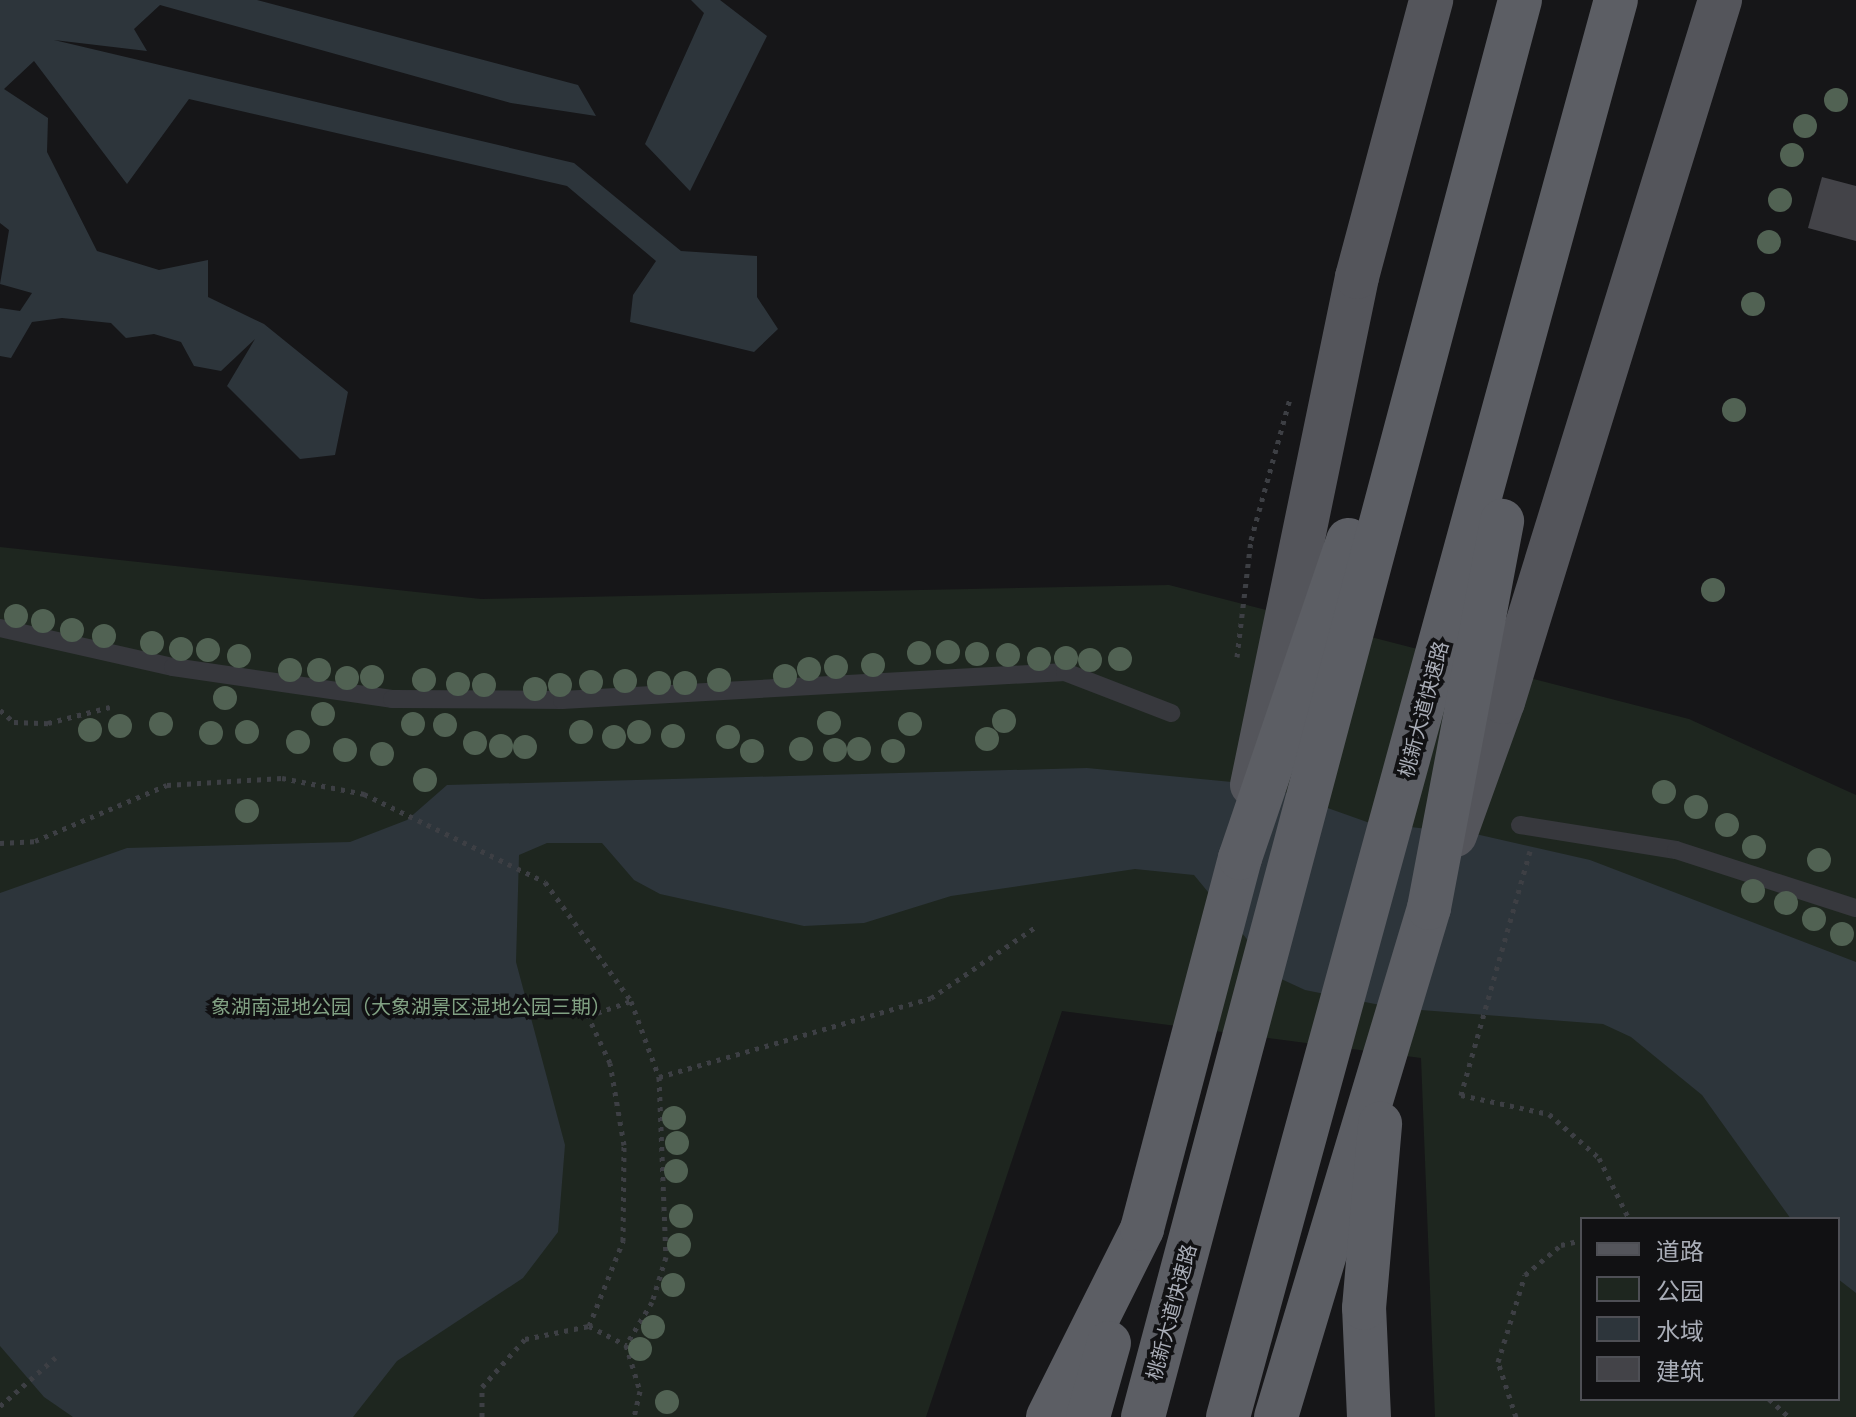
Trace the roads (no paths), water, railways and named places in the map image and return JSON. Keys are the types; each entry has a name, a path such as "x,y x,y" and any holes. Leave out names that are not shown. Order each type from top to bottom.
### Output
{"highway":[{"name":"桃新大道快速路","path":"1143,1417 1520,0"},
{"name":"桃新大道快速路","path":"1228,1417 1616,0"},
{"path":"1088,1417 1206,995 1240,858 1473,173"},
{"path":"1276,1417 1388,1036 1429,908 1562,198"},
{"path":"1369,1417 1364,1308 1388,1036"},
{"path":"1048,1417 1142,1229"}],"main road":[{"path":"1240,858 1254,664 1431,0"},
{"path":"1429,908 1503,702 1720,0"}],"lane":[{"path":"0,628 173,667 392,699 562,700 1065,672 1171,713"},
{"path":"1529,826 1676,850 1856,908"}],"water":[{"path":"0,0 257,0 578,85 596,116 511,103 160,5 134,29 147,51 54,40 574,163 681,251 757,256 757,297 778,329 754,352 630,322 633,295 656,261 567,186 189,99 127,184 34,61 4,89 48,118 47,152 97,251 159,270 208,260 208,297 264,324 348,392 335,455 300,459 227,386 255,339 221,371 194,366 181,342 154,334 126,338 111,323 62,318 32,322 11,358 0,356 0,308 20,311 32,293 0,284 9,230 0,223"},
{"path":"691,0 720,0 767,36 690,191 645,144 704,13"},
{"path":"1087,768 1263,785 1367,822 1480,835 1590,860 1856,962 1856,1293 1840,1281 1840,1217 1790,1217 1702,1095 1631,1037 1603,1024 1395,1008 1305,990 1279,978 1194,875 1135,869 951,896 864,923 804,926 660,894 634,880 602,843 547,843 519,855 516,962 565,1145 558,1232 523,1278 397,1361 353,1417 73,1417 44,1397 0,1346 0,893 127,848 350,842 407,820 447,785"}],"park label":[{"name":"象湖南湿地公园（大象湖景区湿地公园三期）","path":"411,1006"}]}
